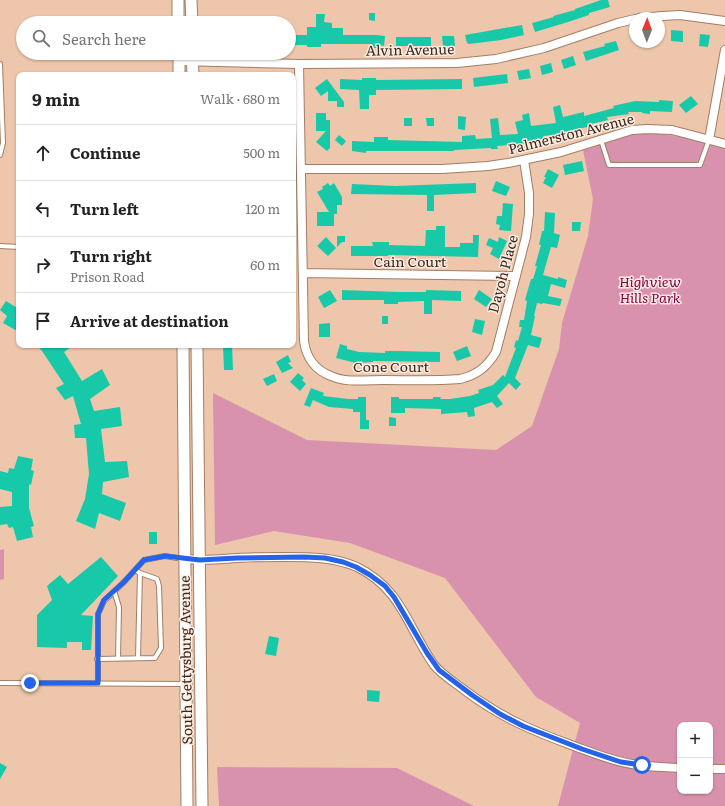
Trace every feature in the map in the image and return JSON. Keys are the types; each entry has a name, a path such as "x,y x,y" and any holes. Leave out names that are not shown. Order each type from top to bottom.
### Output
{"main road":[{"path":"178,0 178,16"},
{"path":"191,0 192,16"},
{"path":"179,60 179,72"},
{"path":"193,60 193,72"},
{"name":"South Gettysburg Avenue","path":"183,348 187,806"},
{"name":"South Gettysburg Avenue","path":"197,348 202,806"}],"street":[{"path":"665,16 680,15 725,21"},
{"name":"Alvin Avenue","path":"238,60 299,64 438,64 496,59 544,48 629,20"},
{"path":"709,140 725,50"},
{"path":"299,64 303,274"},
{"name":"Palmerston Avenue","path":"301,169 442,169 488,166 562,152 632,130 647,129 672,130 725,144"},
{"name":"Dayoh Place","path":"465,378 474,375 484,368 496,352 526,237 529,214 524,160"},
{"name":"Cain Court","path":"303,274 516,276"},
{"name":"Cone Court","path":"303,274 305,346 311,361 319,370 334,378 348,380 447,380 465,378"},
{"path":"186,559 200,560 304,557 334,560 356,567 379,582 390,592 439,670 500,714 543,735 610,759 631,764 677,768"},
{"path":"185,684 201,684"},
{"path":"713,769 725,769"}],"lane":[{"path":"0,64 3,138 0,155"},
{"path":"601,140 609,165 700,165 709,140"},
{"path":"0,246 16,247"},
{"path":"98,683 98,614 104,600 114,592 144,560 165,556 186,559"},
{"path":"97,659 155,658 161,648 159,586 157,579 135,570"},
{"path":"138,658 140,573"},
{"path":"114,592 119,607 118,659"},
{"path":"0,683 185,684"}],"green space":[{"name":"Highview Hills Park","path":"641,133 663,134 725,148 725,806 558,806 580,723 536,697 445,578 350,543 274,531 215,545 213,393 307,440 496,450 532,426 559,349 562,323 588,236 593,199 583,150 623,137"},
{"path":"4,549 4,579 0,580 0,550"},
{"path":"217,767 397,768 474,806 219,806"}],"building":[{"path":"601,0 608,0 610,7 535,32 532,23 575,10"},
{"path":"369,13 375,13 375,21 369,20"},
{"path":"316,14 325,14 324,22 332,23 332,28 343,28 343,35 385,36 384,46 379,45 379,48 370,48 371,44 321,44 321,47 296,45 296,35 307,35 307,27 316,27"},
{"path":"522,25 524,35 501,40 469,44 467,43 465,35"},
{"path":"671,30 683,31 683,42 671,41"},
{"path":"700,34 710,35 708,47 699,46"},
{"path":"442,36 454,36 455,46 443,46"},
{"path":"396,37 431,37 431,46 396,46"},
{"path":"616,41 619,50 586,61 583,52 605,46 604,44"},
{"path":"573,56 576,65 564,69 561,60"},
{"path":"551,63 553,72 542,75 540,66"},
{"path":"529,69 531,78 519,80 517,71"},
{"path":"507,74 508,83 474,87 473,78"},
{"path":"362,78 376,78 376,80 462,79 462,89 376,90 376,95 369,95 369,109 360,109 359,90 340,89 340,79 362,80"},
{"path":"327,79 344,102 344,107 337,107 337,101 328,101 328,91 321,96 315,88"},
{"path":"691,96 698,104 686,113 679,105"},
{"path":"659,100 673,101 672,112 650,111 650,114 642,112 628,112 629,114 607,117 608,120 565,132 565,134 543,136 544,139 521,144 497,146 498,149 491,148 454,151 366,151 366,153 352,151 352,141 374,142 374,137 388,137 388,140 462,142 462,136 475,135 476,139 492,138 490,119 498,118 500,135 518,134 515,122 523,120 522,115 529,113 531,126 556,123 553,107 560,105 563,117 584,112 584,116 614,108 613,106 635,101 659,102"},
{"path":"316,113 326,113 326,120 330,120 330,148 327,151 316,142 326,131 316,131"},
{"path":"458,116 466,117 465,130 458,129"},
{"path":"404,118 412,118 412,126 404,126"},
{"path":"426,118 434,118 434,126 427,126"},
{"path":"339,135 346,141 342,146 335,140"},
{"path":"582,161 584,171 565,175 563,165"},
{"path":"548,169 559,175 552,188 543,183"},
{"path":"496,181 510,187 506,196 492,191"},
{"path":"328,183 330,186 334,183 342,197 342,205 337,205 337,214 334,214 334,226 317,226 317,212 329,212 317,192 323,189 322,187"},
{"path":"476,183 476,193 434,195 434,211 427,211 427,195 351,194 352,184 395,186"},
{"path":"503,203 513,204 511,231 499,230 500,225 496,224 497,216 502,216"},
{"path":"545,212 555,213 554,233 560,235 557,248 551,247 543,275 567,280 565,288 551,284 548,296 562,299 560,306 537,303 531,335 542,338 539,348 528,345 515,378 521,384 516,390 509,383 497,396 503,404 497,408 492,402 474,408 475,416 468,417 467,412 441,414 441,409 405,408 405,413 391,413 391,397 399,397 399,399 433,399 433,397 441,397 440,399 450,399 470,396 479,393 478,390 493,385 503,375 505,377 516,348 514,347 516,340 518,341 522,327 519,327 520,320 524,320 527,301 525,300 531,279 533,279 537,266 535,266 541,245 539,245 542,231 544,231"},
{"path":"572,222 581,222 580,231 572,231"},
{"path":"436,226 445,226 445,247 460,247 460,243 473,243 473,235 479,235 478,257 388,255 351,256 351,246 373,246 372,242 389,242 389,245 425,246 426,230 436,230"},
{"path":"337,236 345,236 345,242 342,242 337,247"},
{"path":"326,237 336,248 328,256 317,246"},
{"path":"499,237 507,241 499,259 490,254 493,248 486,245 489,238 498,242"},
{"path":"330,290 337,301 324,308 318,297"},
{"path":"342,290 398,292 426,292 426,290 461,291 461,301 432,300 432,314 424,314 424,301 384,304 384,300 342,300"},
{"path":"479,290 492,299 486,307 474,299"},
{"path":"6,301 16,307 16,330 3,323 7,316 0,310"},
{"path":"382,316 388,316 388,324 382,324"},
{"path":"475,319 485,321 482,335 472,332"},
{"path":"330,323 330,337 319,337 319,324"},
{"path":"340,344 347,346 347,349 359,352 440,352 440,362 373,361 356,363 336,358"},
{"path":"467,346 471,356 457,361 453,352"},
{"path":"39,348 70,348 64,352 82,381 102,369 110,385 90,399 94,411 120,407 122,426 101,429 105,462 127,461 129,477 103,482 102,494 126,503 120,521 99,513 95,529 76,521 85,499 89,474 86,438 75,438 74,425 81,424 73,396 65,400 56,388 64,384"},
{"path":"223,348 232,348 233,370 224,370"},
{"path":"288,355 291,362 288,363 293,368 282,373 276,362"},
{"path":"298,373 304,378 302,380 306,384 300,391 290,382"},
{"path":"274,374 277,381 267,386 263,379"},
{"path":"311,388 324,393 323,396 349,399 366,397 366,420 369,420 369,429 360,429 360,412 353,412 353,409 329,407 313,400 310,407 304,405"},
{"path":"389,417 396,418 396,426 389,426"},
{"path":"18,456 33,459 31,470 34,471 31,485 29,484 29,508 34,526 31,527 33,537 17,541 13,527 9,528 7,524 0,525 0,507 12,506 12,492 0,489 0,471 8,473 9,468 14,469"},
{"path":"149,532 157,532 157,544 149,544"},
{"path":"101,557 118,576 81,615 93,616 91,650 82,650 82,642 67,642 67,648 37,647 37,615 52,600 47,586 60,575 68,584"},
{"path":"269,636 279,638 276,656 265,654"},
{"path":"367,690 380,691 379,702 367,701"},
{"path":"0,763 7,767 0,779"}],"route":[{"path":"30,683 98,683 98,614 104,600 124,582 144,560 165,556 200,560 237,558 325,558 356,567 385,586 394,597 427,653 439,670 500,714 543,735 610,759 642,765"}]}
